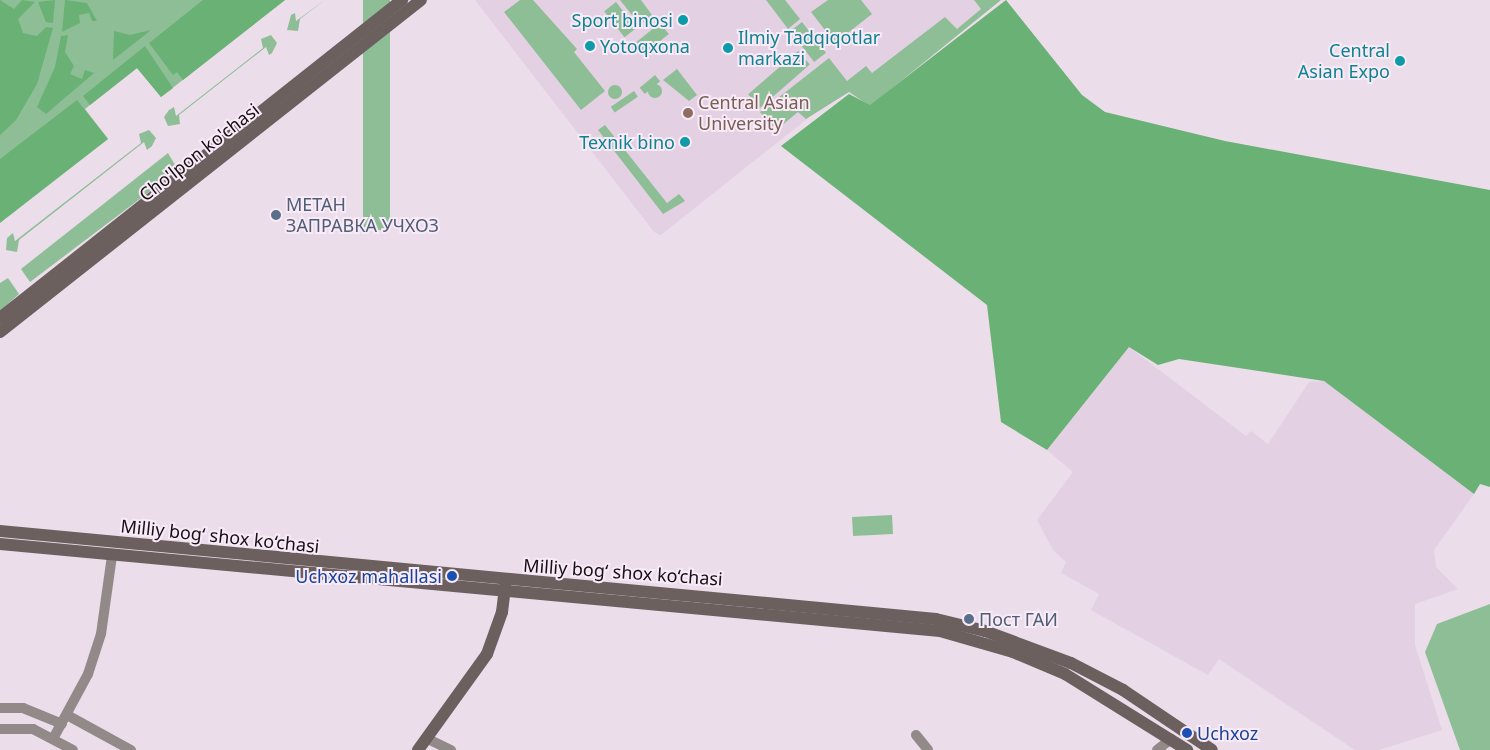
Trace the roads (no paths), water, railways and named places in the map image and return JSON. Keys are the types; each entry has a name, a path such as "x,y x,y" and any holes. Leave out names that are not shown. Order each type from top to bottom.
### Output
{"main road":[{"name":"Cho'lpon ko'chasi","path":"0,318 402,0"},
{"name":"Cho'lpon ko'chasi","path":"0,332 421,0"},
{"name":"Milliy bog‘ shox ko‘chasi","path":"0,531 235,561 840,619 940,631 1013,652 1065,674 1187,750"},
{"name":"Milliy bog‘ shox ko‘chasi","path":"0,544 112,556 235,561"},
{"name":"Milliy bog‘ shox ko‘chasi","path":"505,587 857,609 963,625 1071,663 1123,690 1212,750"},
{"path":"418,750 487,654 505,587"}],"street":[{"path":"54,737 64,719 101,634 112,556"},
{"path":"0,708 23,708 64,719 131,750"},
{"path":"0,729 33,729 54,737 73,750"},
{"path":"916,735 928,750"},
{"path":"426,738 451,750"},
{"path":"1158,750 1171,739"}],"place":[{"name":"Sport binosi","path":"683,20"},
{"name":"Yotoqxona","path":"590,46"},
{"name":"Ilmiy Tadqiqotlar markazi","path":"728,48"},
{"name":"Central Asian Expo","path":"1400,61"},
{"name":"Central Asian University","path":"688,113"},
{"name":"Texnik bino","path":"685,142"},
{"name":"МЕТАН ЗАПРАВКА УЧХОЗ","path":"276,215"},
{"name":"Uchxoz mahallasi","path":"452,576"},
{"name":"Пост ГАИ","path":"969,619"},
{"name":"Uchxoz","path":"1187,733"}]}
